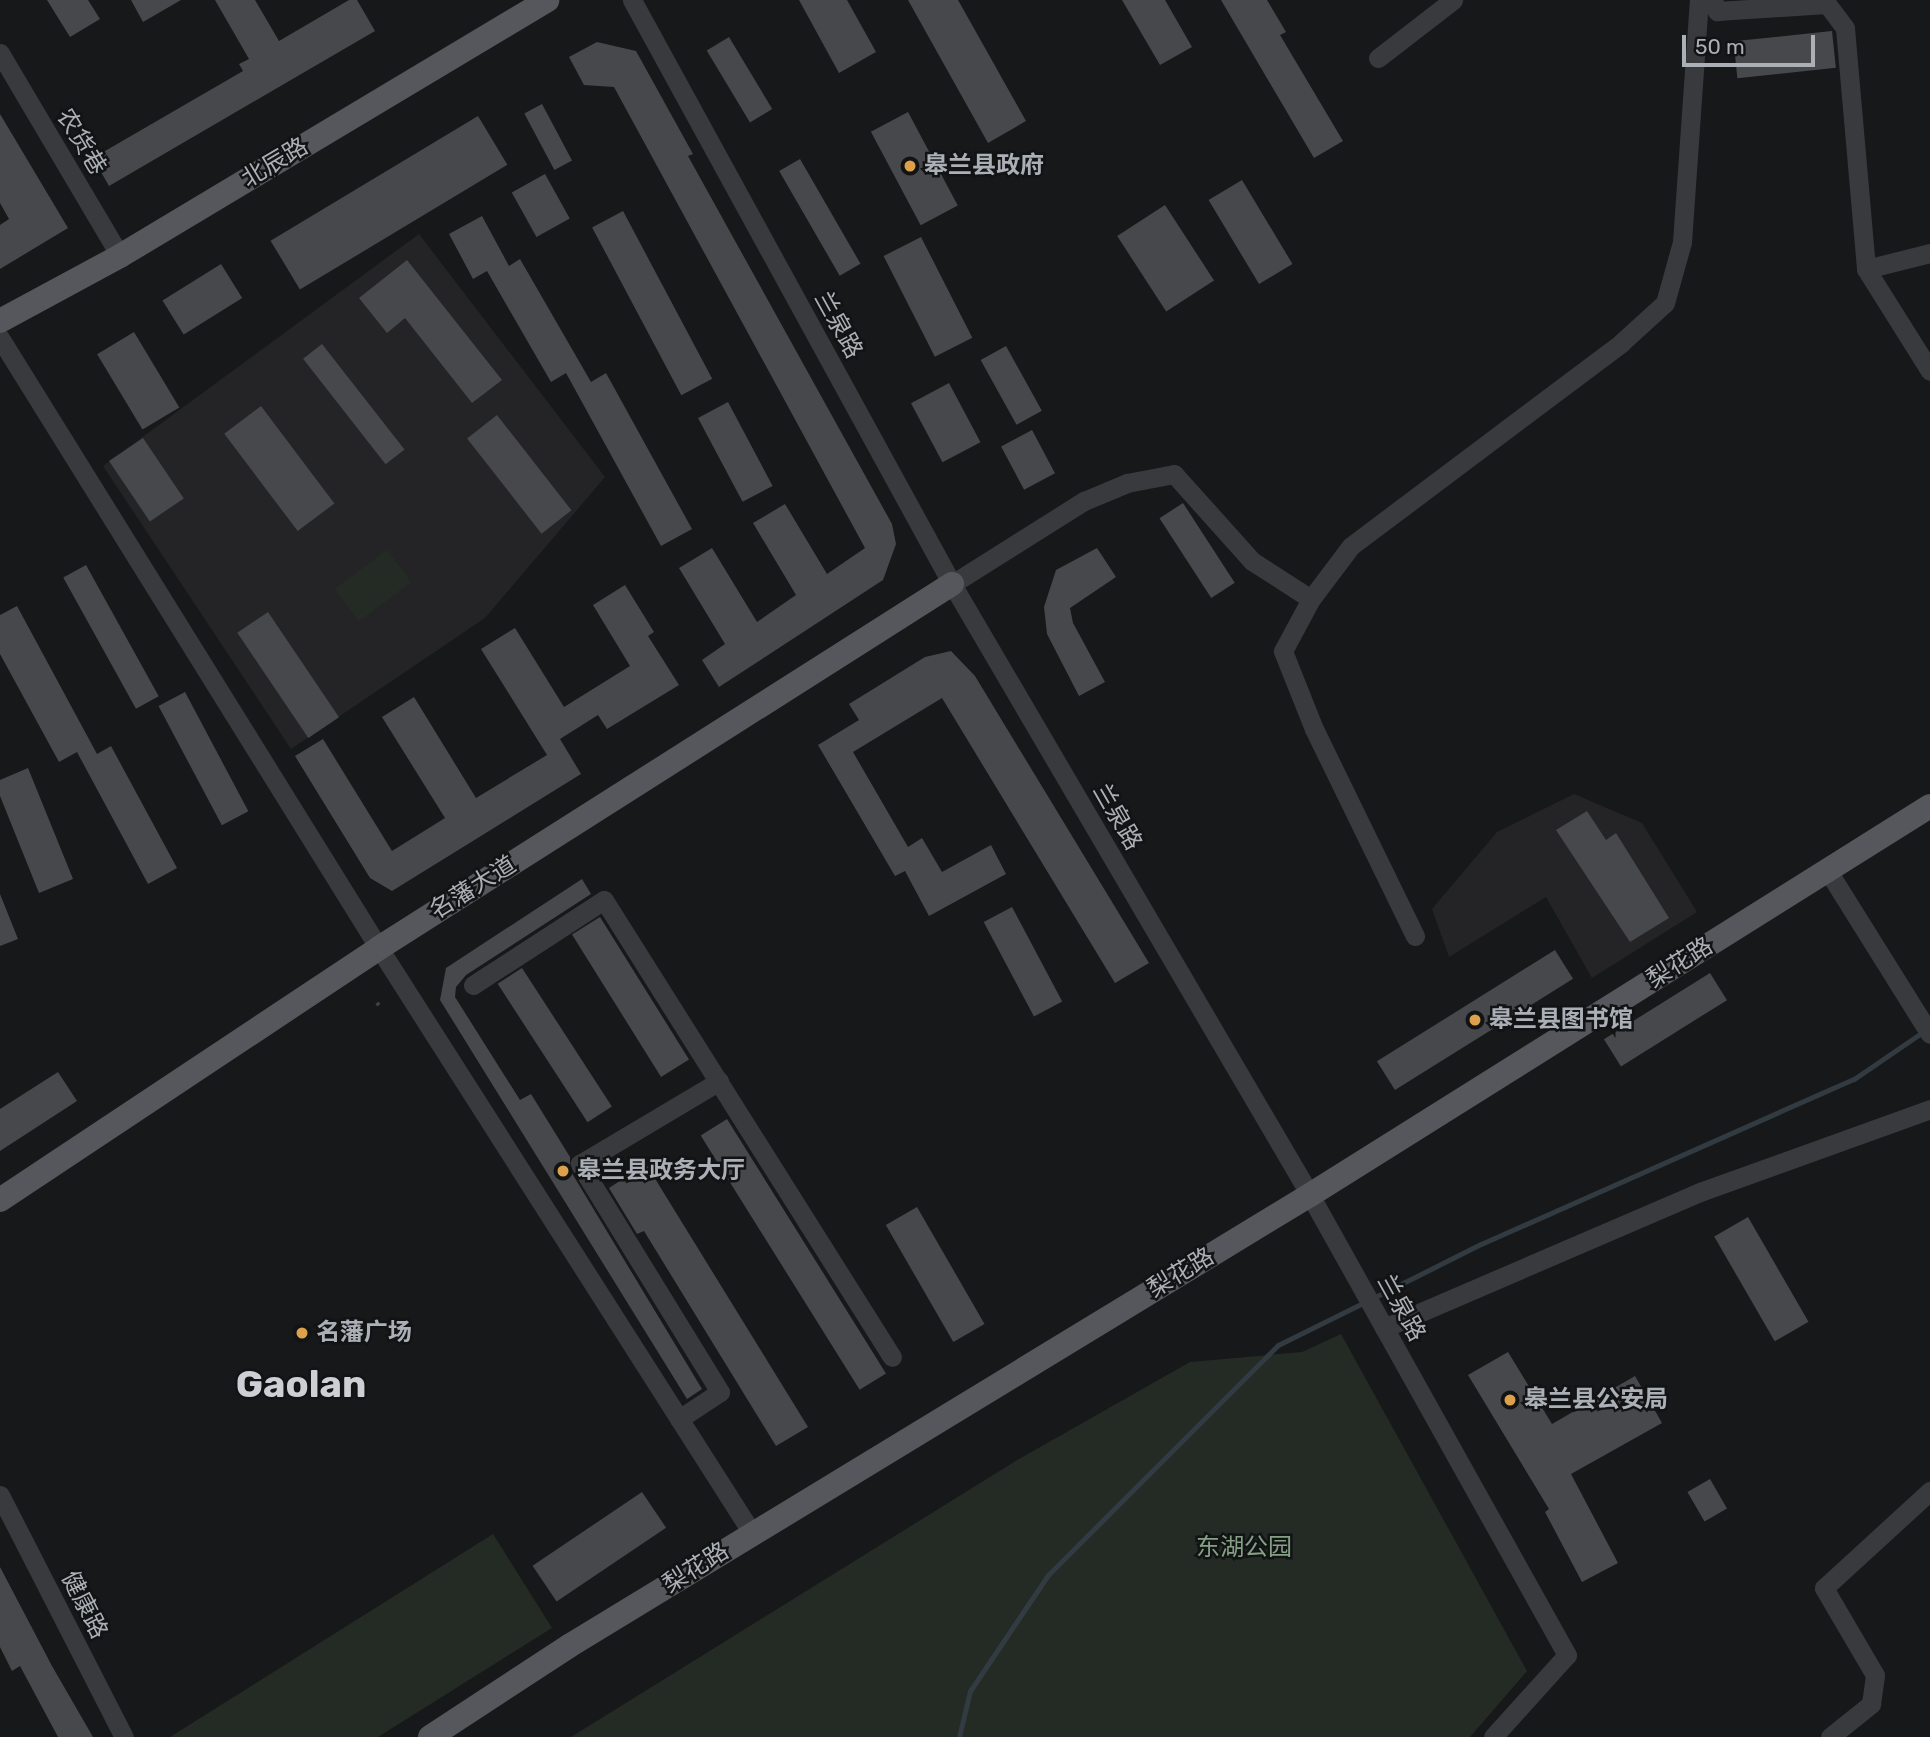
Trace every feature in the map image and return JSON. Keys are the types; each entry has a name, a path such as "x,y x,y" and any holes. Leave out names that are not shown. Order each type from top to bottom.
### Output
{"main road":[{"name":"北辰路","path":"0,321 120,256 547,0"},
{"name":"名藩大道","path":"0,1200 379,948 952,584"},
{"name":"梨花路","path":"430,1737 752,1534 1310,1195 1930,806"}],"street":[{"name":"兰泉路","path":"632,0 952,584 1310,1195 1567,1655 1493,1737"},
{"path":"1378,58 1453,0"},
{"path":"1415,936 1314,729 1283,651 1311,599 1351,546 1621,343 1665,303 1682,242 1699,0"},
{"path":"1713,0 1717,11 1827,4 1845,28 1866,269 1930,371"},
{"name":"农货巷","path":"0,53 120,256"},
{"path":"1866,269 1930,253"},
{"path":"0,338 379,948 752,1534"},
{"path":"952,584 1084,501 1128,483 1174,474 1252,561 1311,599"},
{"path":"1828,872 1930,1034"},
{"path":"473,985 604,900 892,1357"},
{"path":"680,1419 720,1392 580,1164 719,1081"},
{"path":"1380,1321 1700,1192 1930,1109"},
{"path":"1830,1737 1871,1704 1875,1675 1824,1588 1930,1491"},
{"name":"健康路","path":"0,1495 124,1737"}],"shaded area":[{"path":"419,234 605,477 485,618 291,749 103,466"},
{"path":"1574,794 1642,823 1697,912 1592,978 1546,897 1449,957 1432,909 1497,832"}],"green space":[{"path":"387,550 411,582 359,621 335,589"},
{"name":"东湖公园","path":"1341,1334 1527,1671 1470,1737 571,1737 1014,1462 1190,1362 1302,1352"},
{"path":"493,1534 552,1628 378,1737 170,1737"}],"building":[{"path":"47,0 88,0 100,19 70,37"},
{"path":"131,0 181,0 143,22"},
{"path":"215,0 255,0 279,41 349,0 357,0 375,31 109,186 93,158 243,71 239,64 249,59"},
{"path":"799,0 847,0 876,52 839,73"},
{"path":"908,0 958,0 1026,121 988,143"},
{"path":"1122,0 1165,0 1192,47 1160,65"},
{"path":"1221,0 1267,0 1286,32 1280,35 1343,141 1314,158"},
{"path":"1832,31 1836,68 1737,78 1734,41"},
{"path":"729,37 772,109 750,122 707,50"},
{"path":"597,42 636,51 693,154 688,156 892,524 896,544 883,580 719,687 702,660 725,644 679,568 712,548 757,622 796,595 753,523 785,504 827,574 865,548 614,87 584,85 569,57"},
{"path":"542,104 572,161 554,170 524,113"},
{"path":"908,112 958,206 921,225 871,132"},
{"path":"0,114 68,228 0,269 0,225 9,219 0,203"},
{"path":"478,116 507,165 300,289 271,241"},
{"path":"800,159 860,264 840,276 779,171"},
{"path":"545,174 570,219 536,237 512,192"},
{"path":"1242,180 1292,264 1259,284 1209,200"},
{"path":"1165,205 1214,280 1166,312 1117,236"},
{"path":"623,211 712,379 681,395 592,227"},
{"path":"482,216 509,266 520,259 591,382 606,373 692,529 661,546 566,373 551,382 487,271 473,279 449,234"},
{"path":"921,237 972,338 935,357 884,256"},
{"path":"407,260 502,380 472,403 405,318 387,333 359,298"},
{"path":"221,264 242,298 184,334 162,301"},
{"path":"134,332 179,407 142,430 97,354"},
{"path":"322,344 404,450 386,464 303,359"},
{"path":"1006,346 1042,411 1017,425 981,360"},
{"path":"949,383 980,442 942,462 911,403"},
{"path":"728,402 773,486 743,502 698,418"},
{"path":"261,406 334,503 298,531 224,434"},
{"path":"497,415 571,510 542,534 467,438"},
{"path":"1032,430 1055,473 1024,490 1001,446"},
{"path":"143,438 184,499 150,521 109,461"},
{"path":"1183,503 1235,583 1211,598 1160,518"},
{"path":"1097,548 1116,577 1070,608 1073,623 1105,682 1079,696 1047,634 1044,607 1056,570"},
{"path":"86,565 159,696 136,709 63,578"},
{"path":"625,585 654,632 648,636 679,685 607,729 598,715 560,739 581,774 392,891 370,878 295,756 323,739 392,851 445,818 382,717 414,697 476,798 547,755 481,649 515,628 564,707 630,666 593,605"},
{"path":"17,606 97,754 111,746 177,868 148,884 77,752 59,762 0,654 0,615"},
{"path":"268,612 339,717 308,738 237,633"},
{"path":"951,651 975,676 1149,963 1115,983 942,698 853,752 908,847 922,838 942,872 991,845 1006,874 929,916 905,871 895,876 818,745 859,720 849,704 925,657"},
{"path":"185,692 248,811 222,825 159,706"},
{"path":"28,768 73,879 39,893 0,796 0,780"},
{"path":"1587,811 1606,840 1616,833 1669,918 1630,942 1556,830"},
{"path":"582,879 591,894 466,975 456,987 455,997 520,1100 531,1094 570,1157 570,1170 702,1389 687,1399 440,1000 446,968"},
{"path":"0,894 18,939 0,946"},
{"path":"1012,907 1062,1001 1034,1016 984,922"},
{"path":"600,917 689,1059 661,1077 572,934"},
{"name":"皋兰县图书馆","path":"1555,950 1573,979 1395,1090 1377,1061"},
{"path":"522,968 612,1106 588,1122 498,984"},
{"path":"1710,973 1727,1000 1621,1066 1604,1039"},
{"path":"58,1072 77,1101 0,1151 0,1109"},
{"path":"727,1119 886,1373 860,1390 701,1135"},
{"path":"646,1164 808,1427 776,1446 644,1231 637,1234 609,1188"},
{"path":"917,1207 984,1324 953,1342 886,1225"},
{"path":"1748,1217 1808,1322 1775,1341 1714,1236"},
{"path":"1508,1352 1552,1424 1635,1376 1662,1423 1571,1474 1618,1563 1582,1582 1545,1512 1549,1509 1468,1375"},
{"path":"1710,1479 1727,1508 1704,1521 1687,1492"},
{"path":"642,1492 666,1528 557,1601 533,1566"},
{"path":"0,1567 93,1737 58,1737 20,1666 12,1671 0,1647"}],"waterway":[{"path":"1373,1298 1481,1244 1854,1079 1924,1031"},
{"path":"959,1737 970,1691 1048,1575 1278,1345 1365,1302"}],"place":[{"name":"皋兰县政府","path":"910,166"},
{"name":"皋兰县图书馆","path":"1475,1020"},
{"name":"皋兰县政务大厅","path":"563,1171"},
{"name":"名藩广场","path":"302,1333"},
{"name":"皋兰县公安局","path":"1510,1400"}],"district":[{"name":"Gaolan","path":"301,1385"}]}
